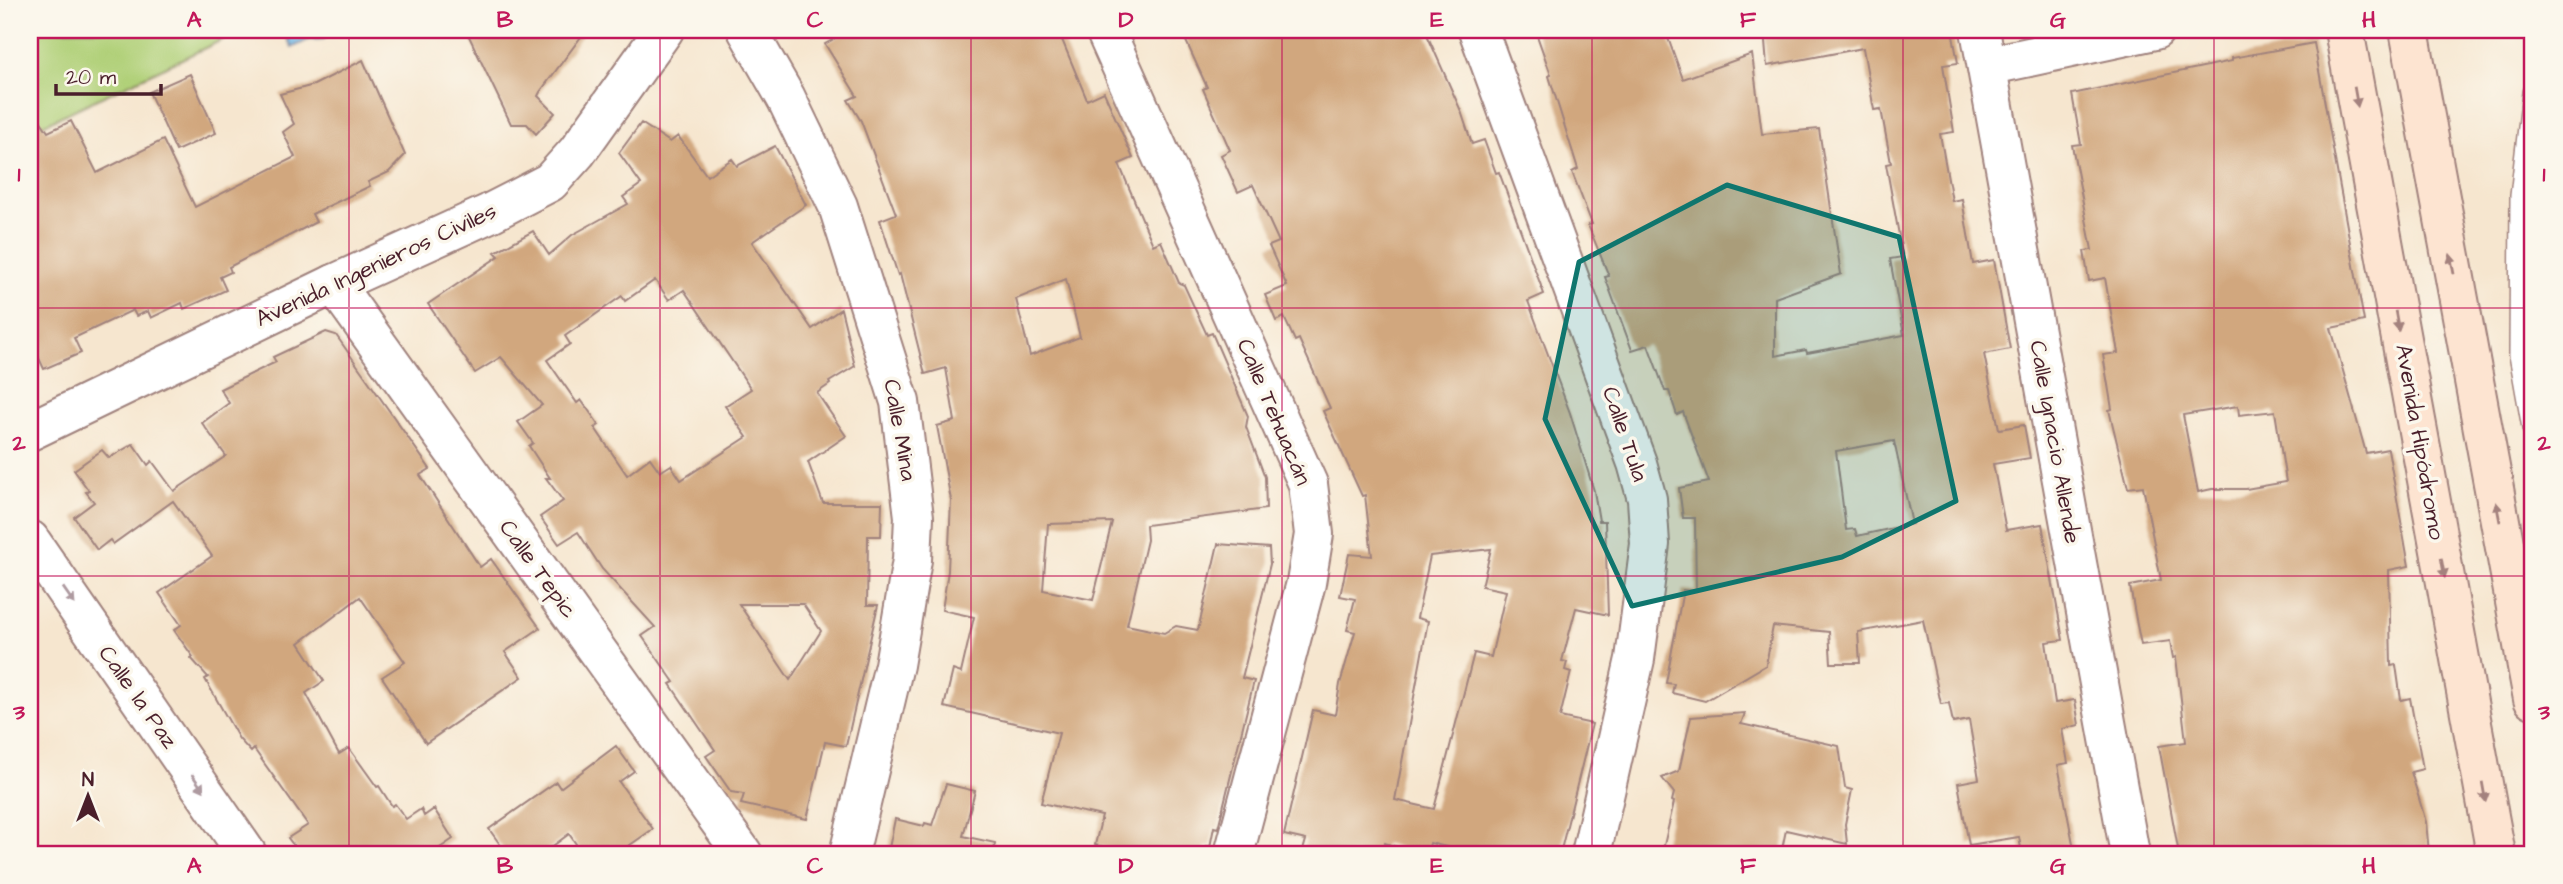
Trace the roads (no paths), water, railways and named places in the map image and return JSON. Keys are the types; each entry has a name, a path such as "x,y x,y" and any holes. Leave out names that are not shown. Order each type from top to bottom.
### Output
{"main road":[{"name":"Avenida Hipódromo","path":"2344,30 2496,854"},
{"path":"2409,30 2533,699"}],"street":[{"name":"Avenida Ingenieros Civiles","path":"30,430 550,182 577,152 664,30"},
{"name":"Calle Mina","path":"747,30 786,98 838,205 900,402 914,517 912,560 894,665 849,854"},
{"name":"Calle Tehuacán","path":"1105,30 1308,484 1314,534 1306,583 1234,854"},
{"name":"Calle Tula","path":"1478,30 1637,463 1647,499 1650,544 1635,659 1591,854"},
{"name":"Calle Ignacio Allende","path":"1980,30 2130,854"},
{"path":"1987,66 2155,30"},
{"name":"Calle Tepic","path":"334,284 743,854"},
{"name":"Calle la Paz","path":"30,540 247,854"}],"lane":[{"path":"2533,93 2521,196 2520,342 2533,428"}],"water":[{"path":"292,30 342,30 340,33 330,32 324,39 308,40 292,48 285,33"}]}
